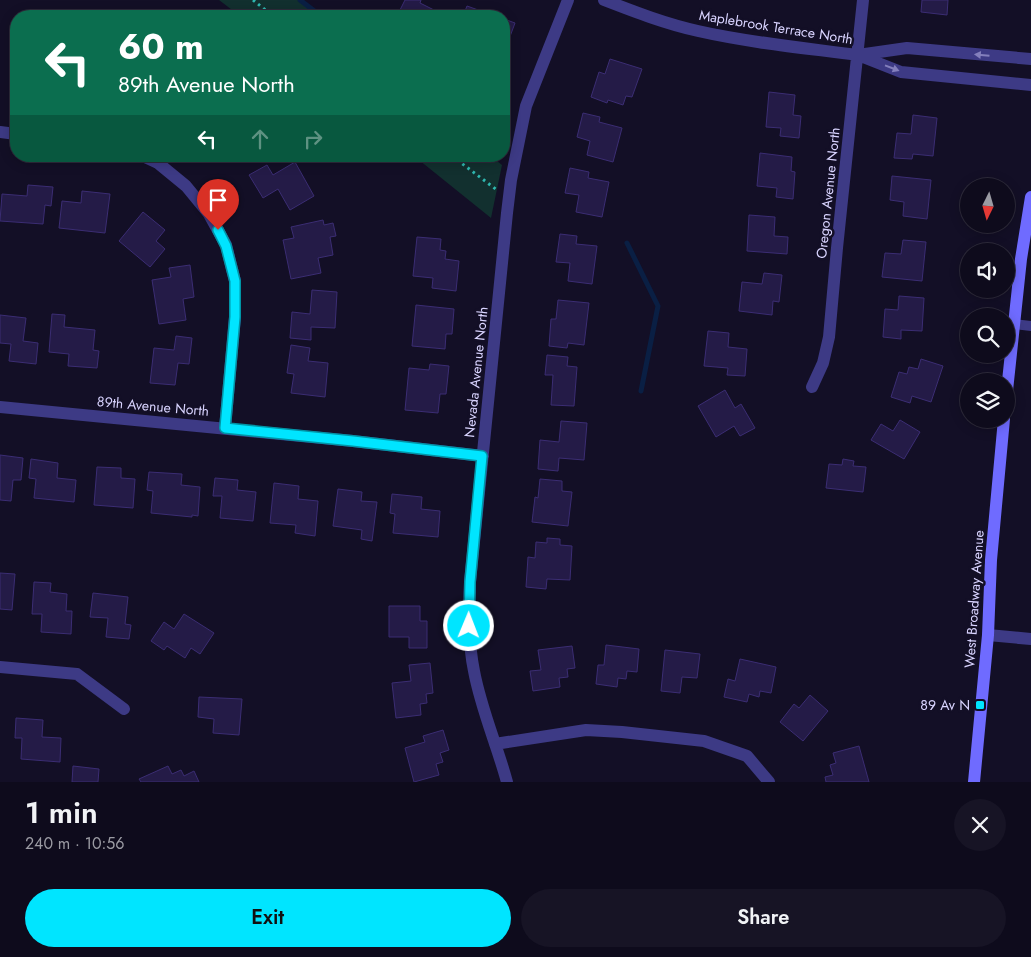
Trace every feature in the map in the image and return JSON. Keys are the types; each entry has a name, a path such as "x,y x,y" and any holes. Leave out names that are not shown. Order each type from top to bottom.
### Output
{"main road":[{"path":"1015,315 1021,259 1031,197"},
{"name":"West Broadway Avenue","path":"974,782 988,635 990,560 1003,428"}],"street":[{"name":"Nevada Avenue North","path":"507,782 496,744 484,713 473,670 469,626 470,582 510,192 526,106 568,0"},
{"name":"Maplebrook Terrace North","path":"604,0 663,22 698,31 858,55 901,72 1031,85"},
{"name":"Oregon Avenue North","path":"812,387 823,363 829,337 836,248 863,0"},
{"name":"Maplebrook Terrace North","path":"858,55 907,48 1031,59"},
{"path":"156,162 186,186 209,214 226,246 235,281 235,317 225,428"},
{"name":"89th Avenue North","path":"0,407 353,441 482,456"},
{"path":"988,635 1031,639"},
{"path":"0,668 77,674 124,709"},
{"path":"496,744 586,730 704,741 747,756 769,782"}],"lane":[{"path":"1015,324 1031,326"}],"path":[{"path":"253,0 266,10"},
{"path":"460,162 498,191 510,192"}],"green space":[{"path":"219,0 303,0 309,10 232,10"},
{"path":"421,162 498,162 502,165 491,218"}],"building":[{"path":"405,0 421,0 420,3 434,10 400,10"},
{"path":"922,0 948,0 947,15 921,12"},
{"path":"467,6 478,10 465,10"},
{"path":"510,21 515,23 510,36"},
{"path":"610,59 642,69 632,97 626,96 623,105 608,100 607,103 591,97 599,72 605,74"},
{"path":"769,92 795,95 793,115 801,116 799,138 780,136 781,128 766,127"},
{"path":"583,113 600,117 599,122 622,128 613,162 587,155 590,141 577,137"},
{"path":"913,115 937,118 933,156 913,154 912,159 894,158 897,133 911,134"},
{"path":"760,153 792,157 791,171 795,172 793,199 776,197 777,188 757,186"},
{"path":"295,162 314,196 290,210 278,189 263,198 249,175 267,165 273,175"},
{"path":"570,168 589,172 588,178 609,182 602,217 576,212 579,195 565,193"},
{"path":"892,176 931,180 927,219 903,216 904,202 890,200"},
{"path":"28,185 53,187 51,206 45,205 43,224 0,221 2,194 27,196"},
{"path":"82,191 110,194 105,233 59,228 62,201 81,203"},
{"path":"143,212 165,230 156,241 165,249 150,267 119,241"},
{"path":"749,215 775,217 774,236 788,237 787,254 747,251"},
{"path":"323,220 324,225 333,223 336,236 330,237 333,255 318,258 321,273 291,279 283,240 294,238 291,227"},
{"path":"560,234 577,236 576,244 597,246 592,284 568,281 570,263 556,262"},
{"path":"417,237 441,239 440,250 446,251 445,259 459,261 456,291 432,288 433,278 413,276"},
{"path":"903,240 926,242 922,281 882,277 885,253 901,254"},
{"path":"190,265 194,297 183,299 186,320 159,324 152,280 171,277 169,268"},
{"path":"764,273 782,275 779,302 773,301 772,315 739,311 742,282 762,284"},
{"path":"312,290 337,292 335,328 311,327 311,340 290,338 292,312 310,314"},
{"path":"899,296 924,298 922,331 901,330 901,339 883,337 885,309 898,310"},
{"path":"558,300 589,303 584,345 568,343 567,348 549,346 551,319 556,319"},
{"path":"416,305 454,309 452,334 446,334 445,349 412,346"},
{"path":"52,314 65,315 64,327 95,330 93,350 99,351 97,368 68,366 69,354 49,352"},
{"path":"0,315 26,318 23,341 38,343 36,364 9,361 11,344 0,343"},
{"path":"708,331 729,333 728,347 747,349 745,376 727,375 728,368 704,366"},
{"path":"176,336 192,338 189,364 178,363 175,385 150,383 154,348 174,350"},
{"path":"291,345 310,348 308,361 328,363 325,397 291,393 294,374 287,373"},
{"path":"547,355 568,357 567,366 577,367 574,406 551,405 553,375 545,375"},
{"path":"921,359 943,366 931,402 912,396 910,403 891,397 899,372 907,374 909,367 918,369"},
{"path":"430,364 449,366 446,394 440,394 438,413 405,410 409,368 429,370"},
{"path":"725,390 735,408 741,404 755,428 740,436 734,426 716,437 698,406"},
{"path":"900,420 920,432 904,459 871,440 881,424 893,431"},
{"path":"561,421 587,423 584,460 559,458 558,471 538,469 540,440 559,442"},
{"path":"0,455 23,458 21,480 13,480 11,501 0,500"},
{"path":"31,459 58,463 57,478 76,480 74,502 34,498 36,479 29,478"},
{"path":"843,459 854,461 853,466 866,467 863,492 826,488 829,464 842,465"},
{"path":"97,467 121,468 121,478 135,479 133,508 94,505"},
{"path":"149,472 182,474 181,485 200,487 198,516 151,513 153,491 147,490"},
{"path":"215,478 238,480 237,490 256,492 253,521 220,518 222,496 213,496"},
{"path":"540,479 562,481 562,491 572,492 568,526 532,522 535,497 538,498"},
{"path":"274,483 299,486 298,499 318,501 315,536 295,533 296,525 270,523"},
{"path":"338,489 362,492 361,501 377,502 372,541 361,539 362,530 333,526"},
{"path":"392,494 422,497 421,509 440,511 438,537 393,533 395,514 390,513"},
{"path":"547,538 560,539 560,545 572,546 570,580 547,579 546,589 526,587 528,557 535,558 536,542 547,543"},
{"path":"0,573 15,574 12,610 0,609"},
{"path":"34,582 51,583 50,592 67,594 66,611 72,611 71,634 41,632 42,614 32,614"},
{"path":"93,593 128,597 125,624 131,625 129,639 106,637 108,618 90,617"},
{"path":"389,606 420,606 420,621 427,621 427,648 409,648 409,637 389,637"},
{"path":"184,614 214,633 200,654 191,648 185,658 167,646 164,650 151,641 164,622 174,629"},
{"path":"606,645 639,649 637,672 627,671 626,679 618,678 617,687 596,684 598,665 604,665"},
{"path":"572,646 575,668 567,669 568,677 559,678 560,687 533,691 530,671 541,670 538,650"},
{"path":"665,650 700,654 697,678 682,677 680,693 661,691"},
{"path":"740,659 776,667 771,693 760,691 759,697 749,694 747,702 724,697 728,679 735,681"},
{"path":"430,663 433,693 426,694 427,703 420,704 421,715 396,718 392,683 411,681 409,665"},
{"path":"810,695 828,711 803,741 780,722 794,704 799,708"},
{"path":"199,697 242,699 239,735 213,733 214,719 198,717"},
{"path":"16,718 43,720 42,737 61,738 60,762 21,759 22,738 15,738"},
{"path":"443,730 449,750 440,753 443,762 436,764 439,775 414,782 405,748 425,742 423,736"},
{"path":"859,746 869,782 826,782 825,777 833,775 830,765 836,763 833,753"},
{"path":"73,766 99,769 98,782 72,782"},
{"path":"168,766 172,774 181,770 184,776 194,771 199,782 141,782 139,779"}],"waterway":[{"path":"300,0 313,10"},
{"path":"627,243 658,306 641,391"}],"place":[{"name":"89 Av N","path":"980,705"}],"route":[{"path":"218,230 226,246 235,281 235,317 225,428 482,456 470,582 469,626"}]}
